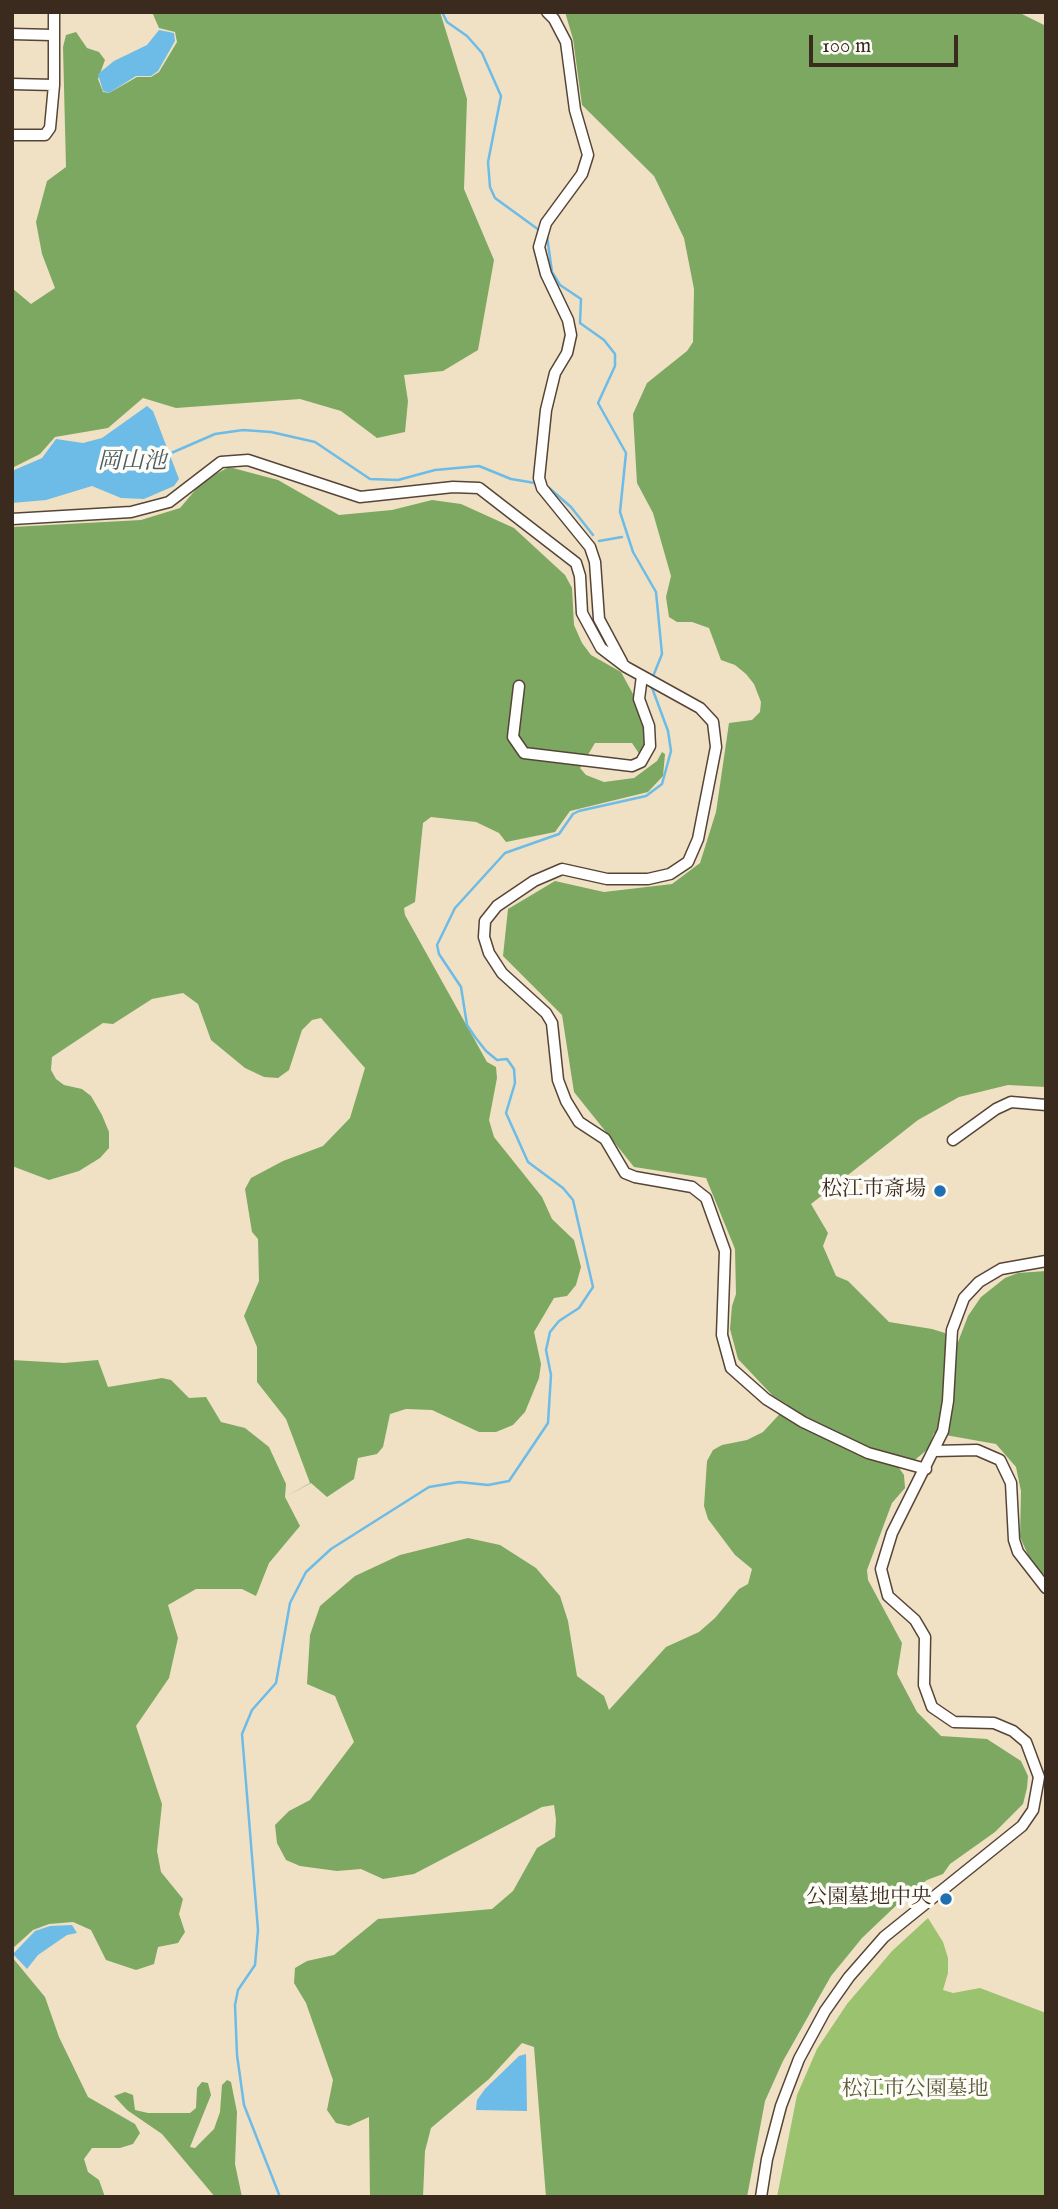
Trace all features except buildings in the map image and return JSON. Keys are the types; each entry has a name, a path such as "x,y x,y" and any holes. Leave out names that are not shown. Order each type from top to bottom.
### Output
{"street":[{"path":"12,135 49,132 54,85 54,12"},
{"path":"547,12 554,19 566,42 575,110 588,155 582,174 543,232 539,247 546,274 568,320 571,335 567,353 555,373 546,410 539,478 542,488 590,547 595,562 598,619 626,667"},
{"path":"12,34 52,35"},
{"path":"12,84 54,85"},
{"path":"12,519 131,512 169,502 210,469 234,460 257,462 333,491 360,497 471,486 489,494 576,563 580,576 580,603 587,625 601,648 626,667 700,708 713,722 716,747 698,839 688,862 670,874 631,880 607,879 575,870 553,871 508,897 490,913 484,929 487,945 502,973 552,1023 558,1080 566,1101 579,1122 605,1139 625,1172 635,1177 692,1187 706,1198 725,1251 722,1335 731,1368 766,1399 803,1422 867,1453 926,1469"},
{"path":"519,686 513,737 519,750 524,753 632,766 641,762 650,746 649,726 639,699 647,679"},
{"path":"953,1140 996,1109 1011,1102 1046,1105"},
{"path":"761,2197 767,2159 781,2106 799,2059 825,2011 849,1977 884,1937 1022,1826 1033,1810 1038,1793 1037,1764 1021,1737 994,1723 954,1722 932,1707 924,1685 925,1637 915,1620 893,1602 884,1588 883,1558 926,1469 947,1416 952,1330 964,1298 979,1282 1001,1269 1046,1261"},
{"path":"934,1451 976,1450 1000,1460 1011,1483 1014,1540 1018,1552 1046,1588"}],"green space":[{"path":"152,12 440,12 467,99 464,189 494,260 478,350 443,371 404,375 408,401 405,432 377,438 341,411 300,399 176,408 143,398 108,428 55,437 40,454 12,468 12,288 31,304 55,288 42,254 36,222 47,181 66,167 63,47 66,35 76,32 87,48 99,52 105,60 98,79 103,92 109,93 137,77 151,77 159,72 177,42 175,32 159,28"},
{"path":"565,12 1018,12 1046,26 1046,1087 1008,1085 959,1097 918,1120 811,1204 828,1233 823,1246 836,1276 848,1281 889,1322 932,1329 945,1333 949,1340 958,1342 968,1316 981,1297 1005,1278 1018,1273 1046,1271 1046,1576 1032,1564 1020,1537 1021,1491 1016,1467 996,1444 934,1433 928,1449 916,1459 900,1460 897,1465 904,1475 905,1488 892,1503 867,1570 868,1580 902,1643 897,1674 917,1712 941,1736 987,1739 1021,1761 1028,1776 1027,1788 1023,1804 995,1832 950,1864 943,1874 927,1880 904,1898 862,1938 831,1976 783,2061 765,2101 747,2197 546,2197 534,2047 522,2043 489,2079 431,2128 425,2151 423,2197 370,2197 369,2117 349,2126 336,2123 327,2110 333,2080 306,2003 294,1983 295,1968 307,1961 334,1955 378,1919 492,1909 513,1891 537,1848 555,1837 556,1820 554,1805 542,1807 414,1874 383,1879 361,1869 337,1871 300,1866 286,1860 277,1843 275,1825 289,1811 310,1800 354,1742 335,1696 307,1684 310,1635 320,1606 355,1576 400,1555 468,1538 500,1545 536,1568 560,1596 568,1621 577,1676 604,1696 609,1710 666,1647 699,1632 715,1618 739,1589 748,1584 752,1569 735,1555 708,1519 704,1506 707,1461 713,1450 722,1445 747,1440 763,1432 788,1405 773,1396 738,1359 730,1329 736,1294 735,1249 706,1178 634,1167 574,1092 562,1015 503,956 508,909 555,881 604,892 672,884 700,863 716,812 729,723 752,720 760,712 761,702 754,684 746,674 735,665 721,660 709,628 692,622 677,622 669,617 666,597 671,576 653,513 637,483 633,414 647,383 687,351 693,342 694,289 684,238 654,176 582,105 573,39"},
{"path":"229,467 278,480 339,515 392,510 432,500 461,504 514,528 565,575 572,588 574,625 582,643 591,655 621,672 639,705 648,735 645,752 640,755 632,743 595,743 580,768 586,775 604,782 634,778 657,761 662,752 665,754 663,776 648,792 570,811 555,832 506,842 499,833 476,822 431,817 423,823 415,902 404,908 405,915 487,1062 496,1067 497,1078 489,1120 494,1137 542,1197 552,1219 574,1240 581,1267 576,1285 567,1296 554,1298 534,1332 541,1364 539,1378 525,1412 513,1425 496,1432 479,1432 432,1410 406,1409 390,1414 383,1447 377,1454 358,1458 354,1479 327,1497 311,1483 285,1497 310,1483 286,1419 257,1382 257,1347 244,1316 259,1281 258,1239 252,1232 245,1189 251,1178 283,1161 323,1146 350,1118 365,1068 321,1018 312,1020 302,1030 289,1070 278,1078 264,1077 245,1068 211,1040 198,1004 183,993 152,999 113,1024 103,1023 52,1057 51,1070 56,1079 64,1085 82,1089 91,1096 109,1132 109,1148 100,1158 79,1171 49,1180 12,1166 12,527 141,520 180,508 203,481"},
{"path":"12,1360 64,1363 98,1360 108,1387 162,1378 171,1380 189,1398 206,1397 221,1422 245,1428 269,1447 286,1484 285,1497 300,1526 269,1563 256,1596 242,1589 196,1589 168,1605 178,1638 169,1678 136,1726 162,1804 157,1851 161,1872 183,1899 179,1914 185,1932 178,1943 158,1947 154,1964 136,1970 106,1960 91,1930 73,1922 49,1924 33,1930 12,1949"},
{"name":"松江市公園墓地","path":"928,1918 943,1942 948,1958 948,1973 943,1990 953,1993 980,1988 1046,2013 1046,2197 777,2197 797,2095 817,2049 847,2004 892,1951"},
{"path":"12,1957 45,1997 59,2037 88,2097 135,2124 140,2133 133,2144 120,2148 92,2148 84,2159 88,2172 99,2180 105,2197 12,2197"},
{"path":"227,2080 231,2082 237,2112 235,2164 242,2197 215,2197 162,2134 127,2110 114,2096 125,2092 133,2095 135,2110 148,2113 190,2113 196,2108 197,2088 202,2082 208,2083 211,2095 190,2147 195,2148 214,2129 220,2112 222,2085"}],"water":[{"path":"159,30 174,33 175,41 158,71 151,76 136,76 109,93 103,91 98,74 114,61 147,45"},
{"name":"岡山池","path":"147,406 153,411 179,479 174,486 144,499 121,498 92,486 46,500 12,503 12,471 42,458 56,439 83,443 102,438"},
{"path":"72,1925 77,1933 67,1935 38,1955 27,1969 13,1954 35,1931 50,1926"},
{"path":"526,2054 527,2111 476,2110 477,2100 485,2089 519,2056"}],"waterway":[{"path":"442,12 447,22 467,36 482,53 501,96 488,162 490,187 495,198 539,230"},
{"path":"547,236 552,272 560,285 581,299 580,323 604,340 615,354 615,366 598,403 626,453 620,512 633,552 656,592 662,654 652,679"},
{"path":"169,454 215,434 243,430 271,432 315,442 370,479 398,480 435,470 479,466 511,479 535,483"},
{"path":"548,487 571,507 593,535"},
{"path":"599,541 622,537"},
{"path":"280,2197 244,2105 237,2055 235,2005 238,1990 255,1965 258,1930 242,1734 252,1710 276,1683 290,1603 306,1572 331,1549 429,1487 459,1482 488,1485 509,1481 548,1423 551,1375 546,1350 550,1332 559,1321 579,1308 593,1287 573,1200 563,1188 528,1162 506,1113 515,1083 514,1069 507,1059 497,1060 486,1051 467,1025 461,987 439,954 437,945 455,908 505,853 559,834 573,814 579,811 646,796 662,784 671,751 668,731 651,685"}],"place":[{"name":"松江市斎場","path":"940,1191"},
{"name":"公園墓地中央","path":"946,1899"}]}
